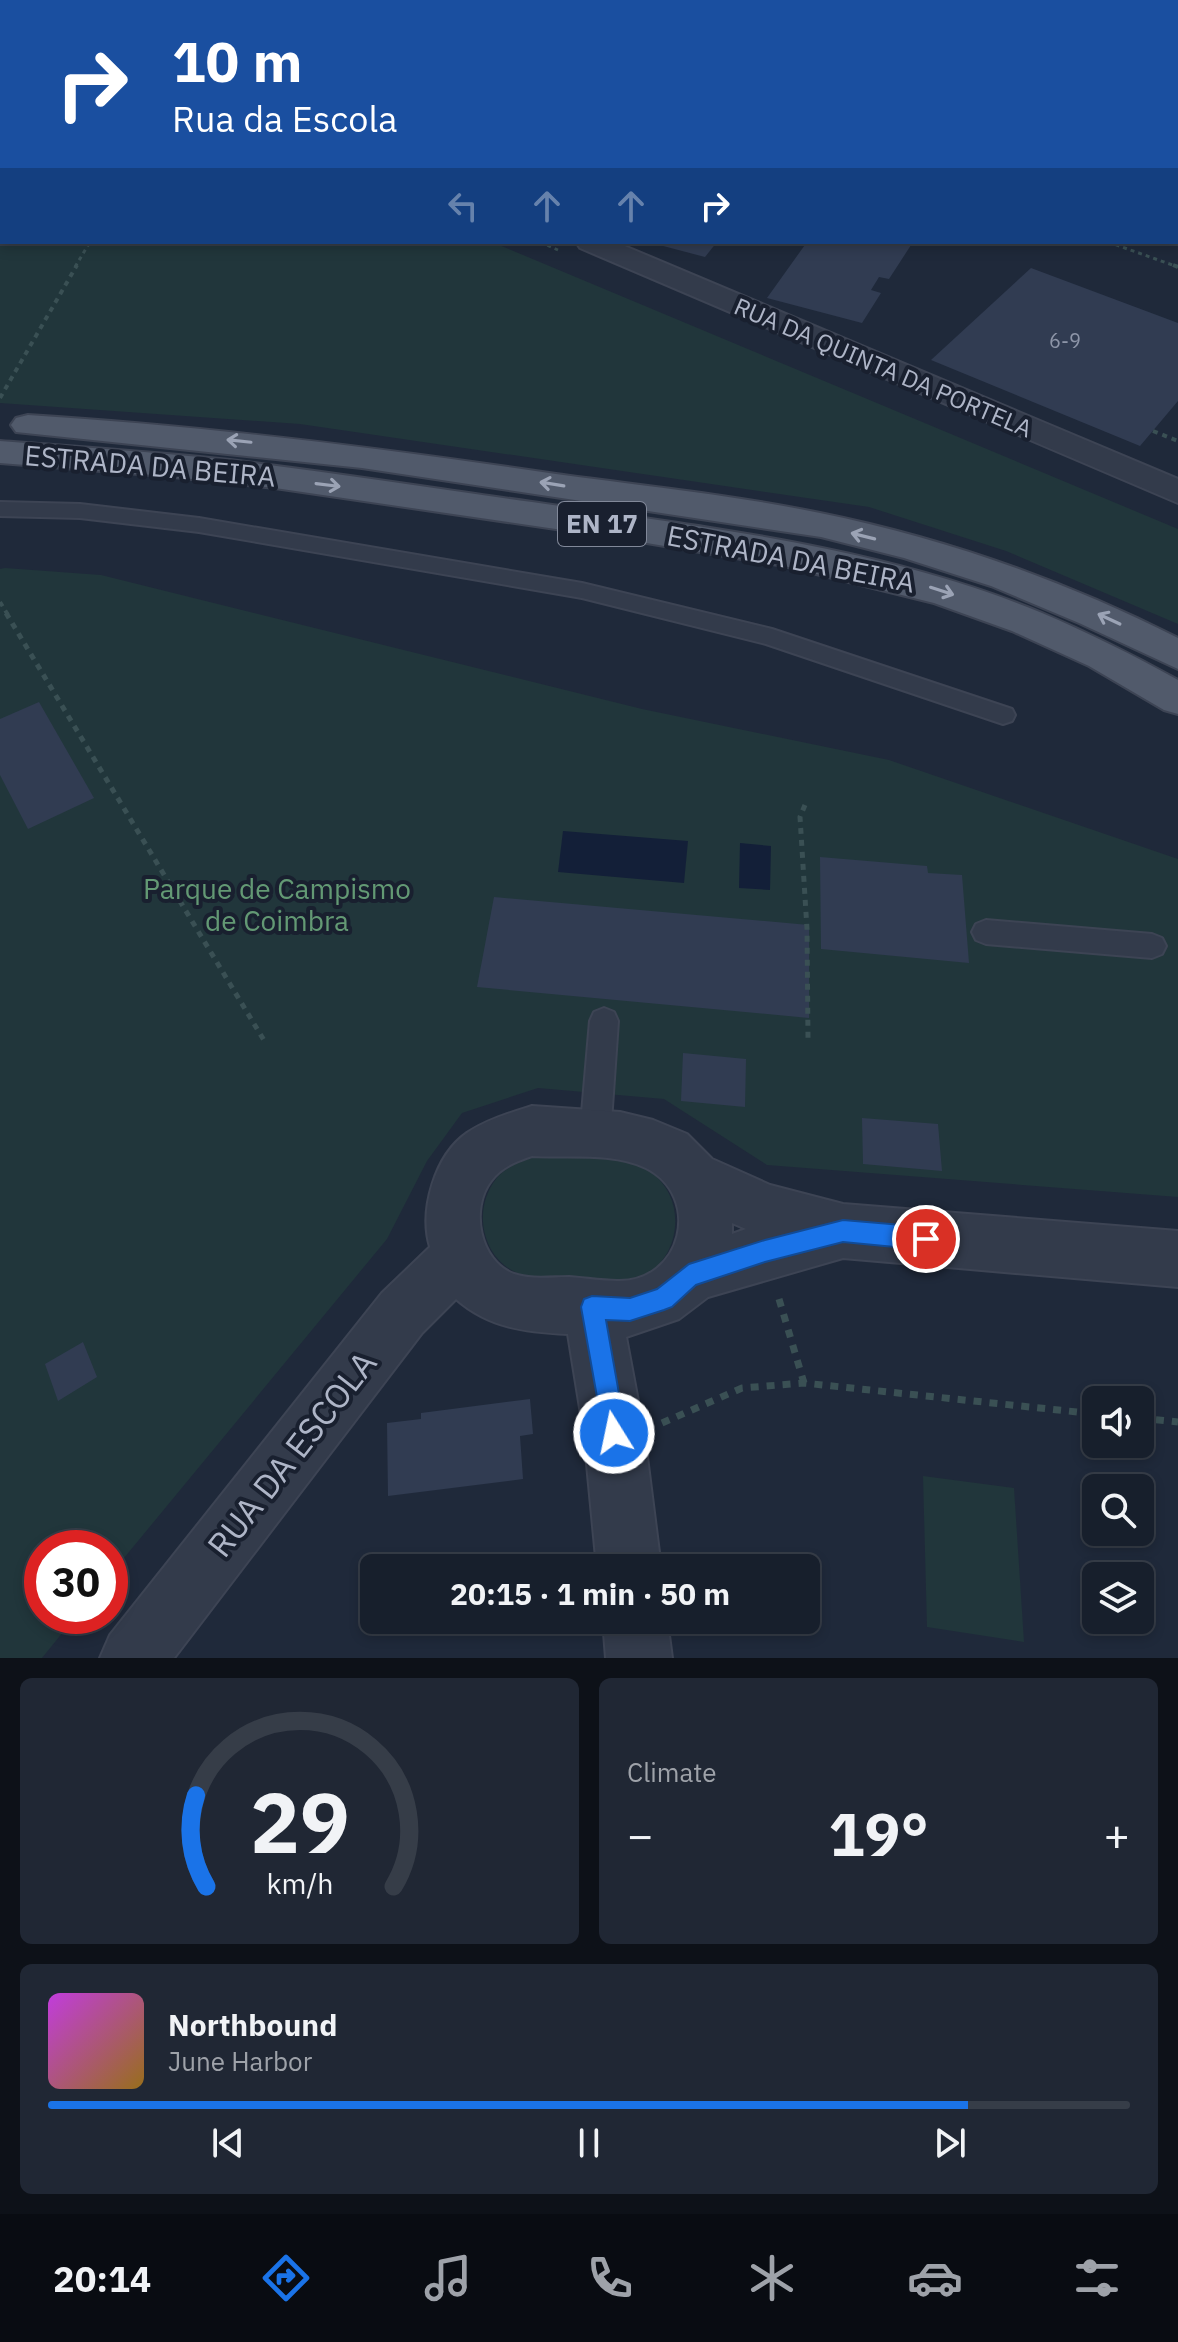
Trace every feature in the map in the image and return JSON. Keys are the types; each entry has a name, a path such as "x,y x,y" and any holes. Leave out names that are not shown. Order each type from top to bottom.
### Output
{"main road":[{"name":"ESTRADA DA BEIRA","path":"0,423 147,432 337,452 820,525 923,550 1012,580 1077,605 1178,655"},
{"name":"ESTRADA DA BEIRA","path":"0,452 186,466 706,539 810,557 903,578 1007,614 1101,656 1178,699"}],"street":[{"name":"RUA DA QUINTA DA PORTELA","path":"595,244 1178,492"},
{"path":"694,1178 706,1210 704,1244 689,1275 664,1299 630,1309 510,1301 480,1284 460,1257 452,1224 456,1191 474,1162 500,1141 532,1131 641,1139 671,1154 694,1178 766,1211 843,1231 1178,1259"},
{"path":"689,1275 843,1231"},
{"name":"RUA DA ESCOLA","path":"133,1658 402,1313 460,1257"},
{"path":"592,1307 614,1433 627,1554"},
{"path":"636,1634 639,1658"}],"lane":[{"path":"0,509 94,513 196,525 551,585 768,637 1003,715"},
{"path":"986,932 1152,946"},
{"path":"595,1136 604,1021"}],"path":[{"path":"0,398 89,244"},
{"path":"1114,244 1178,267"},
{"path":"1153,431 1178,441"},
{"path":"0,602 265,1042"},
{"path":"805,805 800,817 807,929 808,1038"},
{"path":"776,1289 804,1383"},
{"path":"614,1433 647,1430 742,1388 804,1383 1082,1413"},
{"path":"1154,1419 1178,1422"}],"green space":[{"path":"0,244 497,244 1178,529 1178,624 1006,551 869,507 300,424 0,403"},
{"name":"Parque de Campismo de Coimbra","path":"0,569 101,575 642,709 889,760 1178,859 1178,1197 767,1165 664,1099 538,1088 462,1113 427,1161 387,1239 128,1553 128,1530 24,1530 24,1634 61,1634 42,1658 0,1658"},
{"path":"538,1156 614,1160 652,1173 665,1187 673,1204 673,1239 666,1256 639,1279 620,1283 542,1279 522,1275 509,1268 490,1247 485,1234 484,1206 488,1192 505,1170"},
{"path":"923,1476 1014,1488 1024,1642 927,1627"}],"water":[{"path":"563,831 688,841 684,883 558,872"},
{"path":"740,843 771,846 770,890 739,888"}],"building":[{"path":"656,244 715,244 705,257"},
{"path":"806,244 912,244 889,279 879,277 871,290 881,293 862,323 767,298"},
{"path":"1031,268 1178,323 1178,401 1140,446 931,360"},
{"path":"39,702 94,798 28,829 0,775 0,719"},
{"path":"820,857 927,866 928,873 962,875 969,963 821,949"},
{"path":"494,897 809,925 809,1018 477,987"},
{"path":"683,1053 746,1059 745,1107 681,1101"},
{"path":"862,1118 938,1124 942,1171 863,1164"},
{"path":"83,1342 97,1377 58,1401 45,1364"},
{"path":"530,1399 533,1434 520,1436 523,1479 388,1496 387,1423 421,1419 421,1413"}],"route":[{"path":"614,1433 592,1307 630,1309 664,1299 689,1275 843,1231 926,1239"}]}
